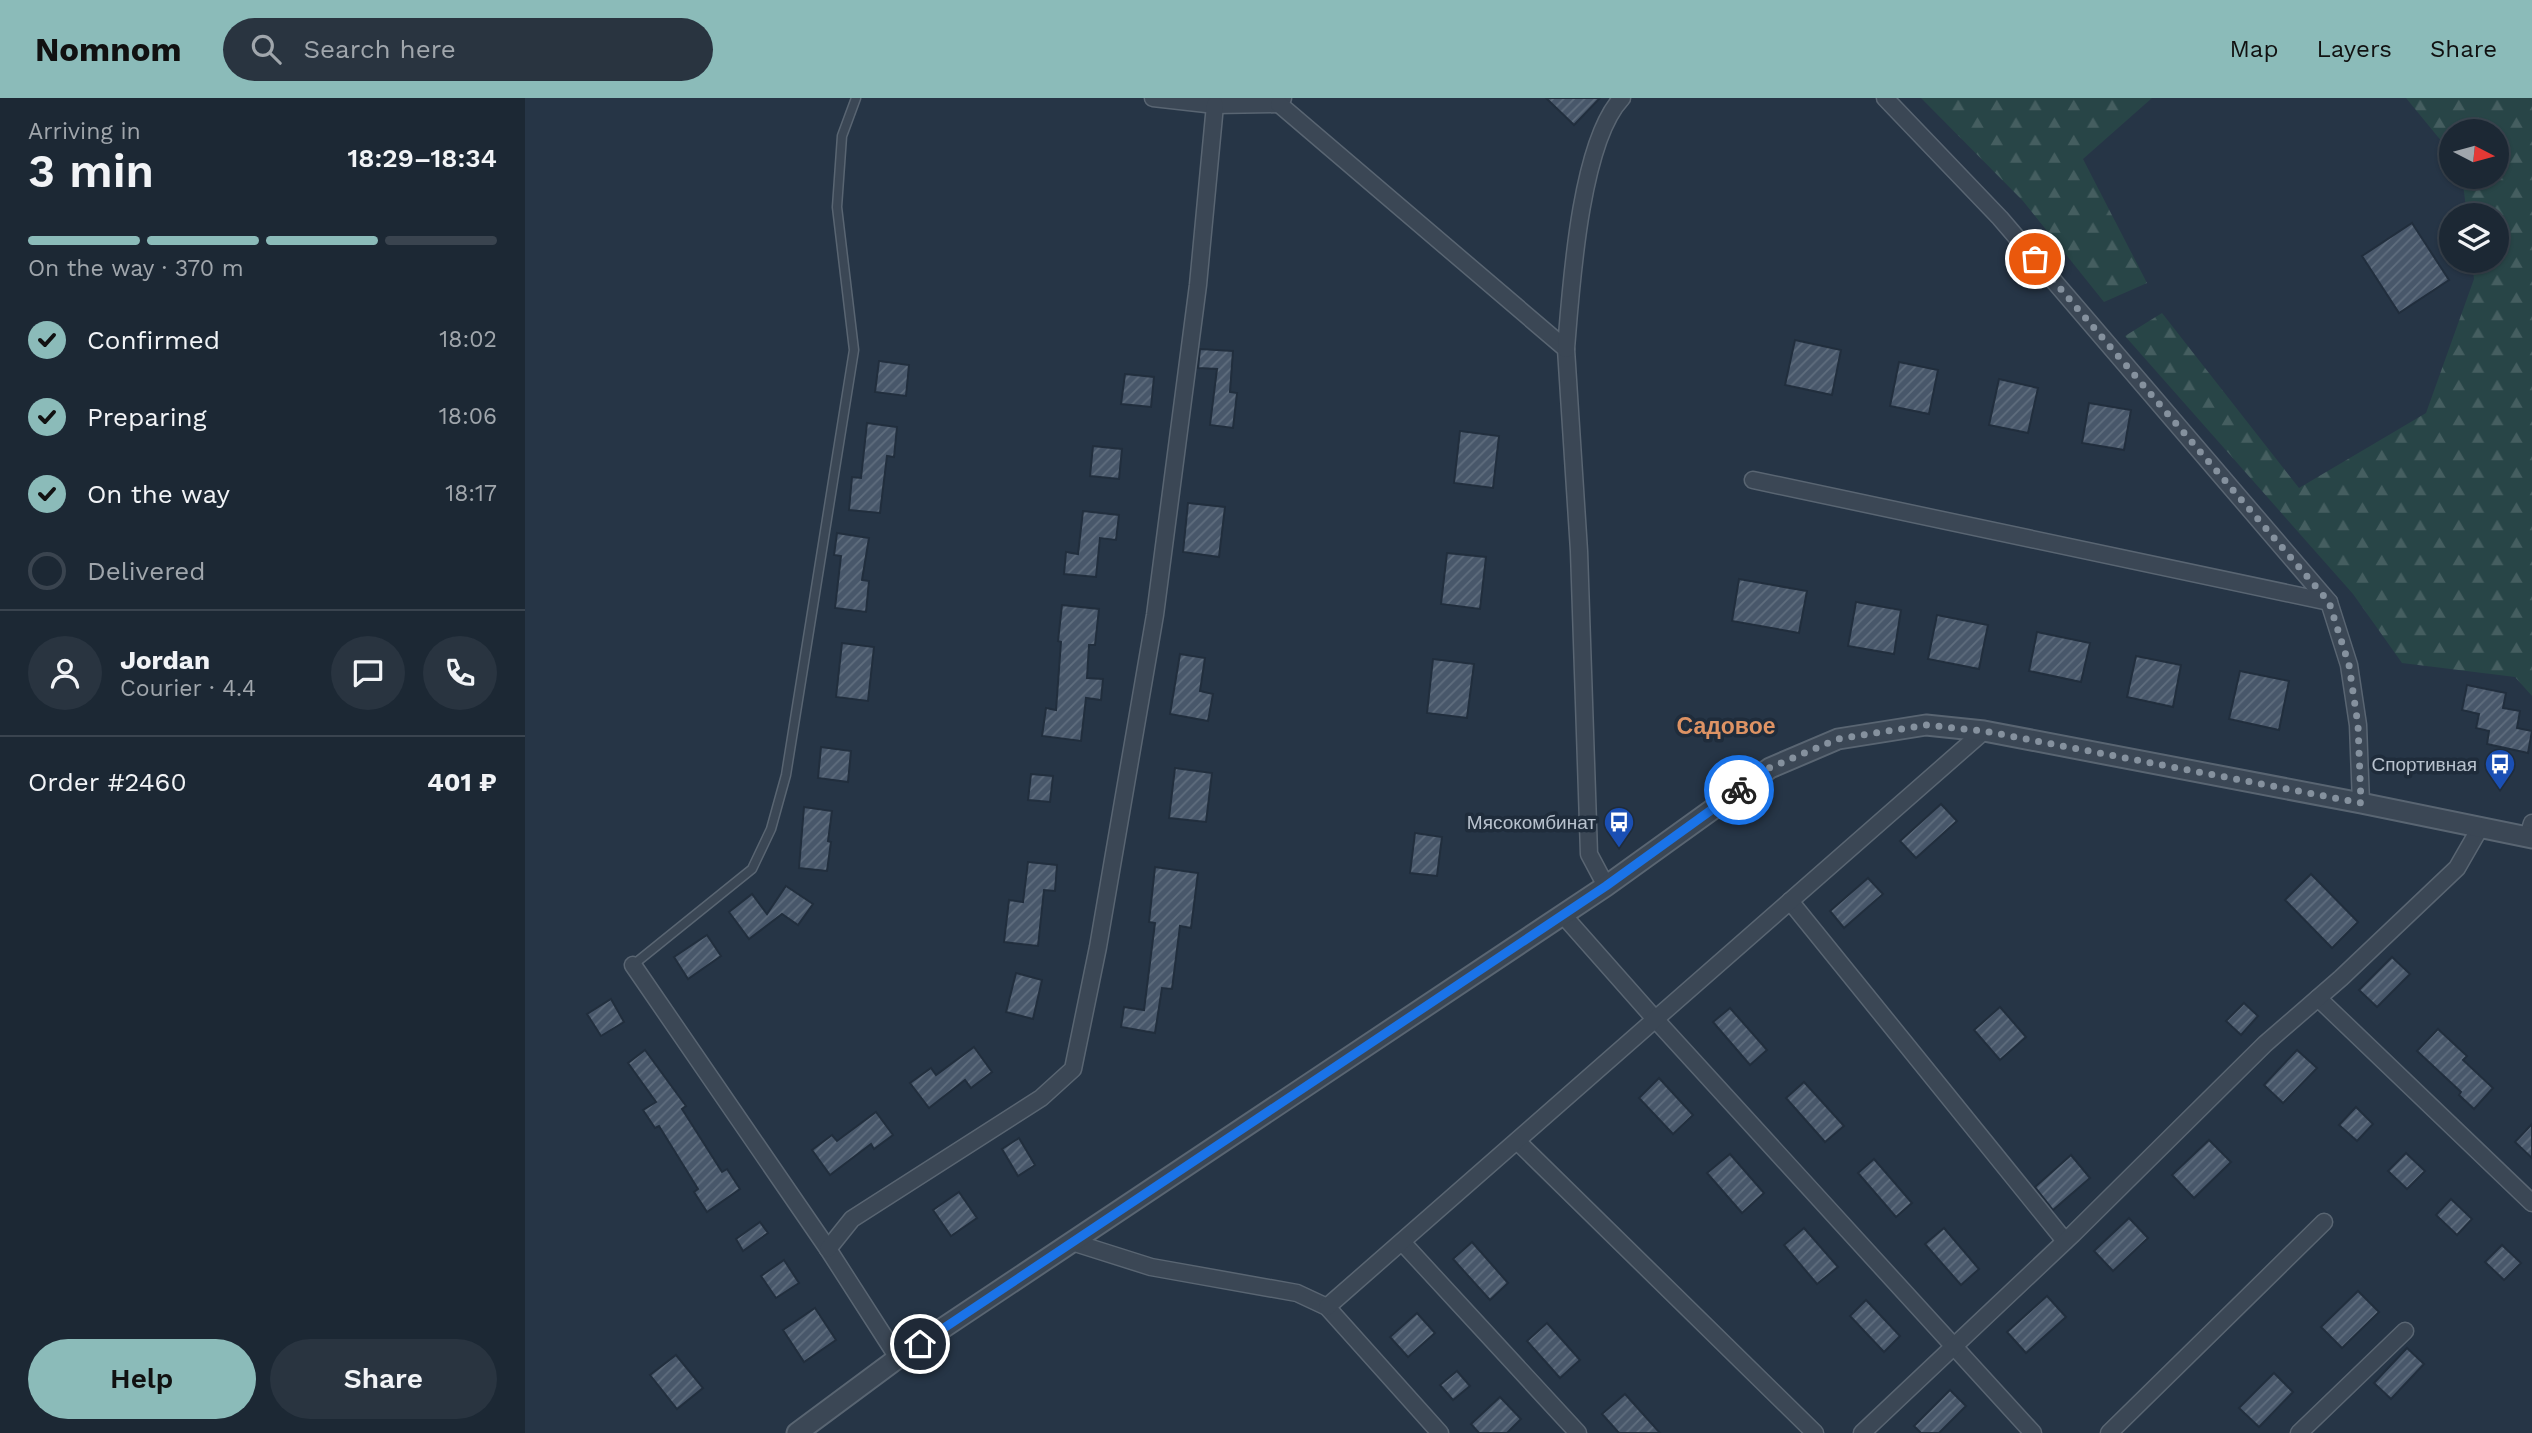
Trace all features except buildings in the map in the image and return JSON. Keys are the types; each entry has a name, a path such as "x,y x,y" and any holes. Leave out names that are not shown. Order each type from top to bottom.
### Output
{"street":[{"path":"1153,98 1215,105 1281,101 1566,349"},
{"path":"1606,886 1589,854 1579,551 1566,349 1576,243 1597,142 1622,98"},
{"path":"1885,98 2000,218 2329,602 2351,677 2358,725 2361,803"},
{"path":"828,1249 852,1219 1041,1098 1073,1069 1098,947 1155,615 1198,285 1215,105"},
{"path":"1753,480 2329,602"},
{"path":"797,1433 898,1358 1606,886 1769,768 1838,739 1926,725 1984,731 2480,828 2531,833"},
{"path":"1327,1307 1984,731"},
{"path":"1862,1433 2065,1241 2265,1044 2457,869 2480,828"},
{"path":"1790,901 2065,1241"},
{"path":"1563,915 2033,1433"},
{"path":"633,965 828,1249 898,1358"},
{"path":"2318,998 2532,1203"},
{"path":"1517,1140 1815,1433"},
{"path":"2109,1433 2324,1222"},
{"path":"1072,1242 1151,1267 1297,1293 1327,1307 1440,1433"},
{"path":"1402,1242 1578,1433"},
{"path":"2299,1433 2405,1331"}],"lane":[{"path":"633,965 752,869 771,829 786,775 855,350 837,206 842,136 856,98"}],"green space":[{"path":"1921,98 2152,98 2083,159 2147,283 2104,302 2023,201"},
{"path":"2406,98 2532,98 2532,696 2515,677 2402,663 2353,594 2125,336 2162,313 2299,488 2426,413 2474,279 2473,273 2509,273 2509,203 2465,203 2464,189 2509,189 2509,119 2439,119 2439,138"}],"way so far":[{"path":"1739,790 1769,768 1838,739 1926,725 1984,731 2361,803 2358,725 2349,665 2329,602 2035,259"}],"place":[{"name":"Спортивная","path":"2500,791"},
{"name":"Мясокомбинат","path":"1619,849"}],"district":[{"name":"Садовое","path":"1726,726"}],"route":[{"path":"920,1344 1606,886 1739,790"}]}
